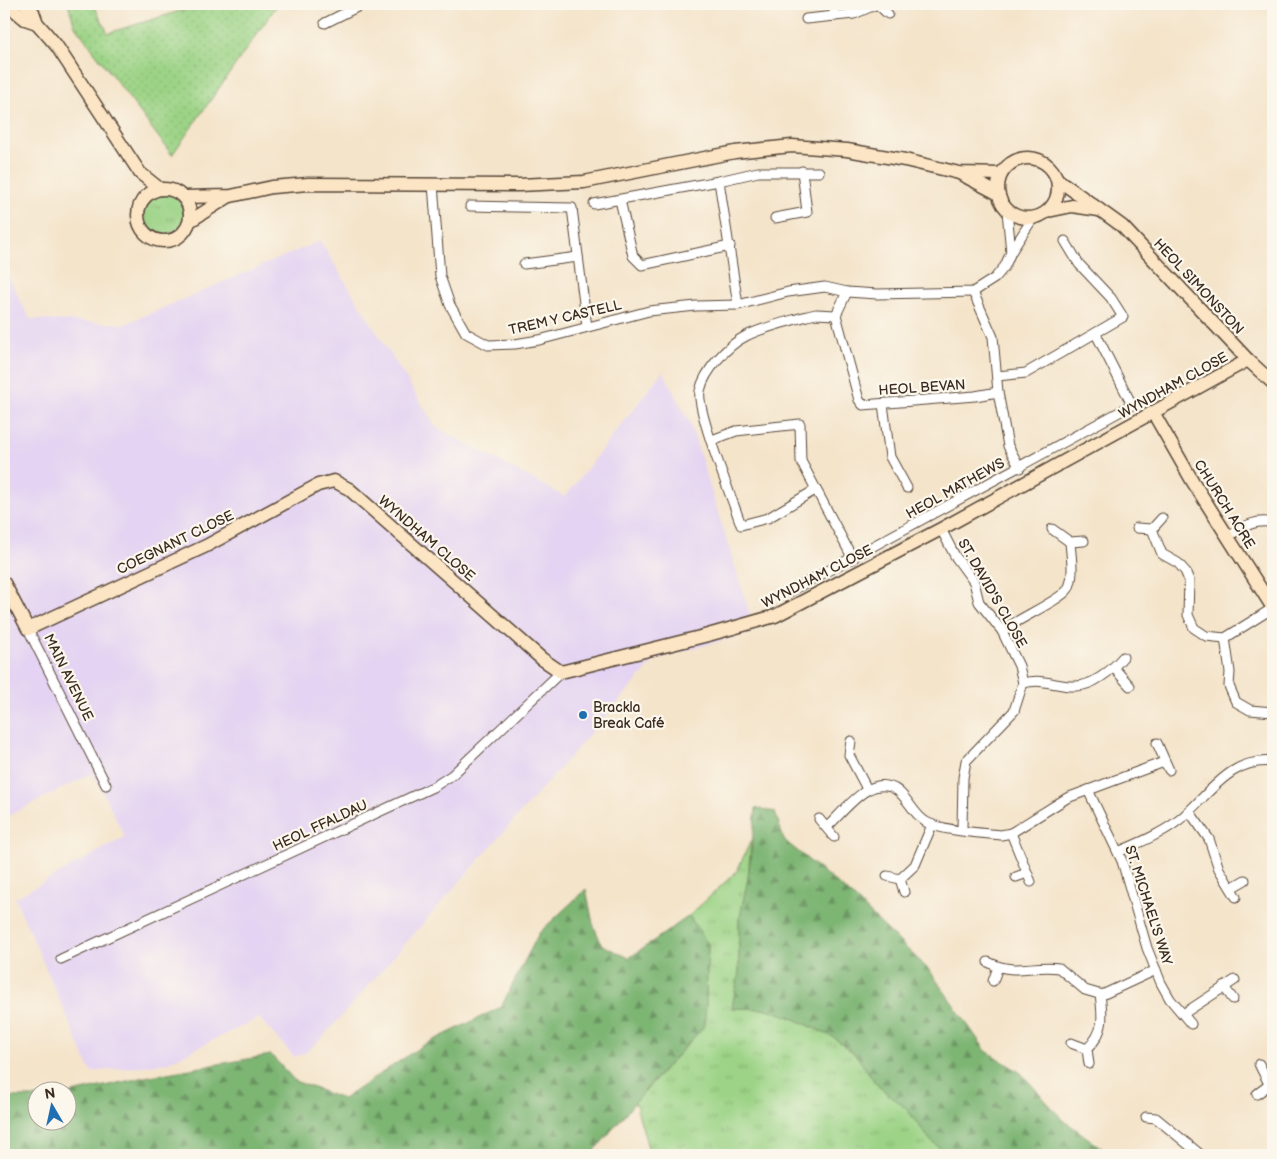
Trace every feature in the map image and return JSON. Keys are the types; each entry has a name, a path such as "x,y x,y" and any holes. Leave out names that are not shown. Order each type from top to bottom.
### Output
{"street":[{"path":"7,4 25,19 37,23"},
{"path":"25,4 33,12 37,23 56,45 140,173 160,189 176,192 183,197 188,204 190,221"},
{"path":"325,23 363,4"},
{"path":"834,4 834,16"},
{"path":"806,20 854,14 877,4 888,14"},
{"path":"183,197 231,196 272,187 308,184 519,185 584,182 735,152 792,146 847,150 905,160 959,173 1000,174"},
{"path":"997,193 1000,174 1010,163 1027,157 1037,158 1046,163 1057,179 1057,196 1048,211 1033,218 1023,218 1007,211"},
{"path":"775,218 807,212 802,171"},
{"path":"594,204 758,172 819,172"},
{"path":"140,173 143,201"},
{"path":"959,173 997,193 1007,211 1010,252"},
{"name":"HEOL SIMONSTON","path":"1057,179 1122,226 1248,360 1273,383"},
{"path":"719,181 738,306"},
{"name":"TREM Y CASTELL","path":"433,184 440,276 450,305 466,333 488,345 515,344 649,311 696,306 738,306 788,292 825,287 847,292 876,294 973,292"},
{"path":"160,189 152,192 143,201 138,213 139,222 149,236 156,240 165,241 181,235 190,221 231,196"},
{"path":"620,200 633,256 642,265 730,246"},
{"path":"470,206 572,208 587,327"},
{"name":"HEOL SIMONSTON","path":"1048,211 1072,206 1101,210"},
{"path":"1020,468 1008,446 998,392 993,337 973,292 995,278 1005,266 1010,252 1033,218"},
{"path":"997,376 1026,373 1123,318 1111,298 1079,264 1065,241"},
{"path":"524,264 578,256"},
{"path":"815,490 768,518 741,525 702,416 700,391 712,368 735,343 746,336 807,316 816,314 836,316 847,292"},
{"name":"HEOL BEVAN","path":"836,316 859,400 863,405 975,396 998,392"},
{"name":"HEOL MATHEWS","path":"789,592 853,560 1132,405 1096,334"},
{"name":"WYNDHAM CLOSE","path":"334,481 349,489 537,655 561,672 770,618 941,529 1007,491 1154,414 1248,360"},
{"path":"883,404 890,457 907,488"},
{"name":"CHURCH ACRE","path":"1154,414 1192,482 1273,608"},
{"path":"712,440 736,431 800,424 801,461 853,560"},
{"name":"COEGNANT CLOSE","path":"28,629 206,546 318,485 334,481"},
{"path":"1152,529 1162,518"},
{"path":"1227,537 1253,522 1265,521 1273,523"},
{"path":"1137,528 1152,529"},
{"name":"ST. DAVID'S CLOSE","path":"941,529 955,556 974,582 979,602 1002,631 1019,666 1023,683"},
{"path":"1052,529 1070,542 1084,541"},
{"path":"1152,529 1162,554 1178,563 1185,571 1189,580 1188,615 1194,628 1206,636 1224,638 1273,608"},
{"path":"1002,631 1039,607 1057,600 1068,588 1072,570 1070,542"},
{"name":"MAIN AVENUE","path":"4,583 106,784"},
{"path":"1224,638 1230,672 1229,686 1236,702 1250,710 1273,712"},
{"path":"962,829 963,778 966,762 1014,711 1023,683 1036,680 1074,686 1086,685 1114,668 1123,657"},
{"path":"1114,668 1130,686"},
{"name":"HEOL FFALDAU","path":"61,959 435,786 452,776 561,672"},
{"path":"850,741 849,755 866,789"},
{"path":"827,827 845,811 858,794 866,789 877,786 897,791 924,821 932,825 1001,835 1011,833 1068,798 1167,766 1157,743"},
{"path":"1118,852 1166,830 1189,811 1223,777 1238,767 1254,763 1273,762"},
{"name":"ST. MICHAEL'S WAY","path":"1088,790 1118,852 1156,970 1170,999 1191,1024"},
{"path":"1189,811 1209,839 1219,868 1236,897"},
{"path":"819,819 834,837"},
{"path":"900,879 915,865 932,825"},
{"path":"1011,833 1029,878 1016,877"},
{"path":"886,876 900,879"},
{"path":"900,879 904,892"},
{"path":"1231,888 1245,880"},
{"path":"988,962 998,967 1013,970 1059,968 1085,990 1100,994 1111,992 1156,970"},
{"path":"993,981 998,967"},
{"path":"1183,1014 1235,980"},
{"path":"1224,987 1233,999"},
{"path":"1087,1049 1097,1040 1103,1020 1100,994"},
{"path":"1070,1043 1087,1049"},
{"path":"1087,1049 1089,1064"},
{"path":"1257,1094 1271,1083 1259,1064"},
{"path":"1146,1116 1156,1118 1200,1155 1205,1146"}],"shaded area":[{"path":"320,241 436,427 565,497 663,371 690,423 755,631 656,659 323,1037 305,1053 294,1057 259,1018 166,1063 91,1072 15,898 125,837 93,773 4,818 4,268 30,319 125,324"}],"green space":[{"path":"68,4 93,4 108,33 203,4 278,4 172,155 75,26"},
{"path":"168,194 175,197 181,203 184,214 183,222 175,231 168,234 160,234 153,231 145,222 144,210 147,203 156,195"},
{"path":"756,808 775,812 784,840 851,895 930,971 986,1051 1021,1073 1062,1119 1111,1155 1006,1155 944,1151 931,1141 905,1107 878,1086 856,1055 833,1037 768,1009 732,1008 739,972 739,921 748,879"},
{"path":"751,840 748,879 739,921 739,972 732,1008 768,1009 833,1037 856,1055 878,1086 905,1107 931,1141 944,1151 1006,1155 650,1155 635,1102 705,1025 708,945 689,916 737,871"},
{"path":"586,889 593,924 602,945 629,958 689,916 708,944 705,1025 646,1089 591,1155 4,1155 4,1097 28,1097 28,1132 78,1132 78,1092 150,1076 271,1055 295,1081 343,1099 422,1046 501,1007 539,933"}],"place":[{"name":"Brackla Break Café","path":"583,715"}]}
